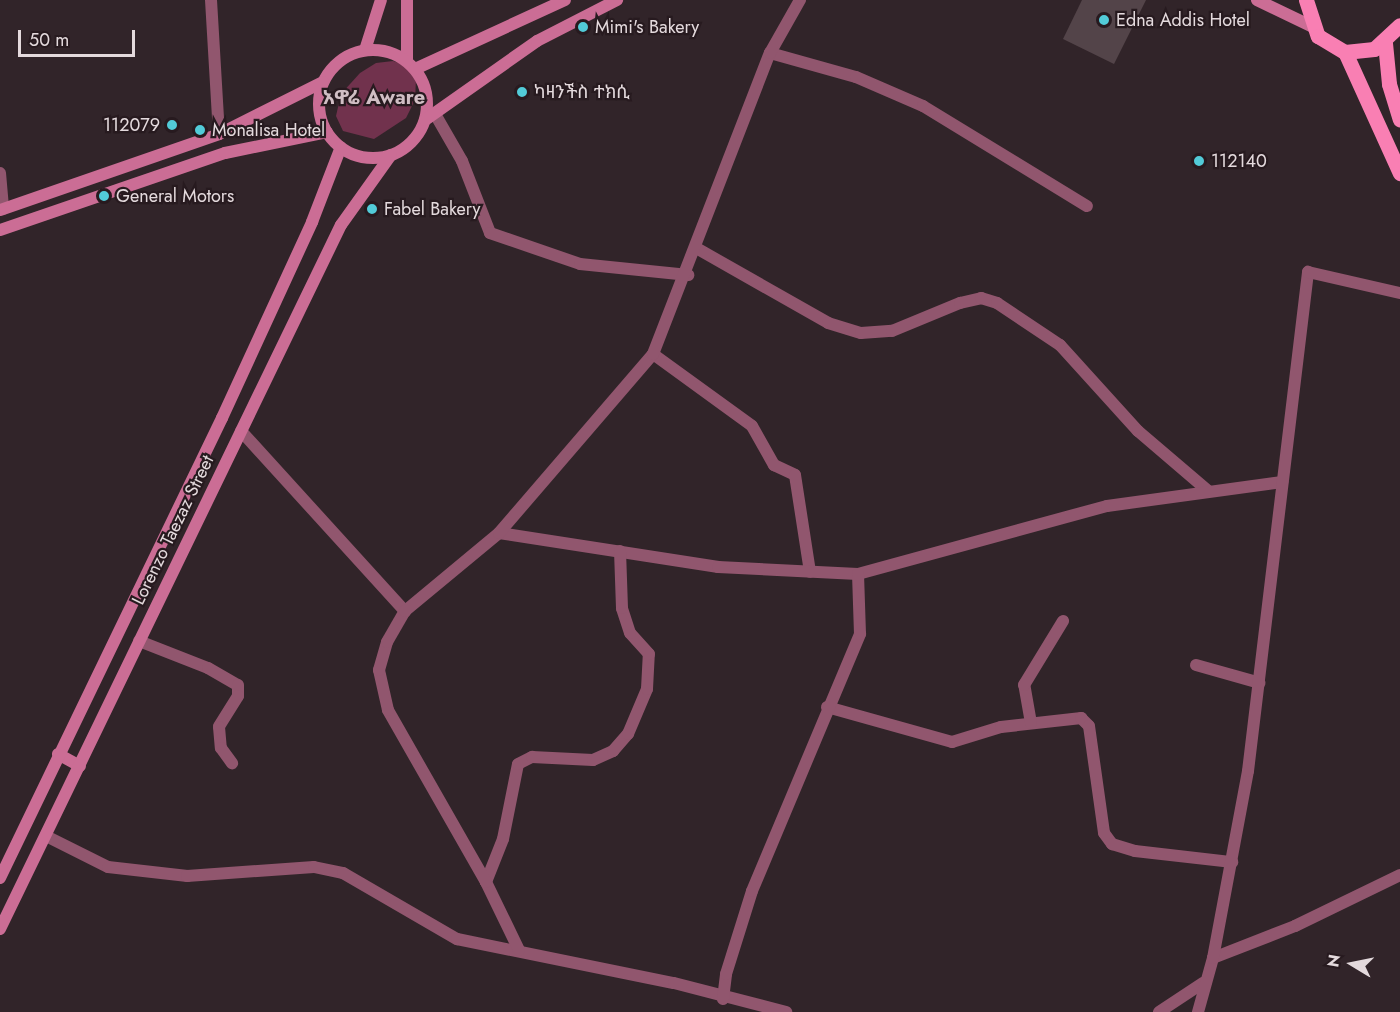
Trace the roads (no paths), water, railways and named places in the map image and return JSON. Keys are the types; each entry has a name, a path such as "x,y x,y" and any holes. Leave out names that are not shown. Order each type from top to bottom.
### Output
{"main road":[{"path":"365,50 381,0"},
{"path":"407,0 411,65 428,102 430,117"},
{"path":"411,65 565,0"},
{"path":"323,82 320,107 327,132 340,147 364,158 391,155 406,147 430,117 529,45 617,0"},
{"path":"1257,0 1311,26 1328,44 1345,52 1362,52 1385,43 1399,29"},
{"path":"1306,0 1311,26"},
{"path":"1385,43 1389,84 1400,119"},
{"path":"2,210 219,134 323,82 348,55 380,49 411,65"},
{"path":"1345,52 1400,173"},
{"path":"0,230 225,153 327,132"},
{"name":"Lorenzo Taezaz Street","path":"2,870 222,418 312,222 340,147"},
{"name":"Lorenzo Taezaz Street","path":"0,929 341,225 391,155"},
{"path":"58,754 80,766"}],"street":[{"path":"211,0 219,134"},
{"path":"519,950 486,882 388,710 379,670 387,642 405,611 499,532 653,354 688,275 770,54 800,0"},
{"path":"770,54 856,77 923,106 1087,206"},
{"path":"430,117 462,161 489,233 580,264 688,275"},
{"path":"0,173 2,210"},
{"path":"698,249 828,323 861,333 892,331 960,303 981,298 997,303 1060,345 1138,431 1207,490"},
{"path":"1198,1012 1203,983 1213,958 1232,862 1260,683 1308,272 1400,293"},
{"path":"653,354 752,426 774,465 795,475 801,491 810,572"},
{"path":"241,431 405,611"},
{"path":"499,532 718,567 858,573 1107,506 1207,490 1282,482"},
{"path":"486,882 502,840 518,764 532,757 592,760 614,752 628,734 647,689 649,654 630,633 622,608 620,551"},
{"path":"723,999 726,974 752,891 827,707 860,634 858,573"},
{"path":"1031,723 1024,685 1063,621"},
{"path":"139,641 208,668 237,686 238,696 219,727 221,748 232,763"},
{"path":"1196,664 1260,683"},
{"path":"827,707 952,742 1031,723 1081,718 1089,726 1104,833 1112,844 1135,851 1232,862"},
{"path":"46,836 108,867 187,876 314,867 343,873 435,929 519,950 674,983 723,999 786,1012"},
{"path":"1213,958 1295,926 1400,875"},
{"path":"1159,1012 1203,983"}],"place":[{"name":"Edna Addis Hotel","path":"1104,20"},
{"name":"Mimi's Bakery","path":"583,27"},
{"name":"ካዛንችስ ተክሲ","path":"522,92"},
{"name":"112079","path":"172,125"},
{"name":"Monalisa Hotel","path":"200,130"},
{"name":"112140","path":"1199,161"},
{"name":"General Motors","path":"104,196"},
{"name":"Fabel Bakery","path":"372,209"}],"district":[{"name":"አዋሬ Aware","path":"374,97"}]}
